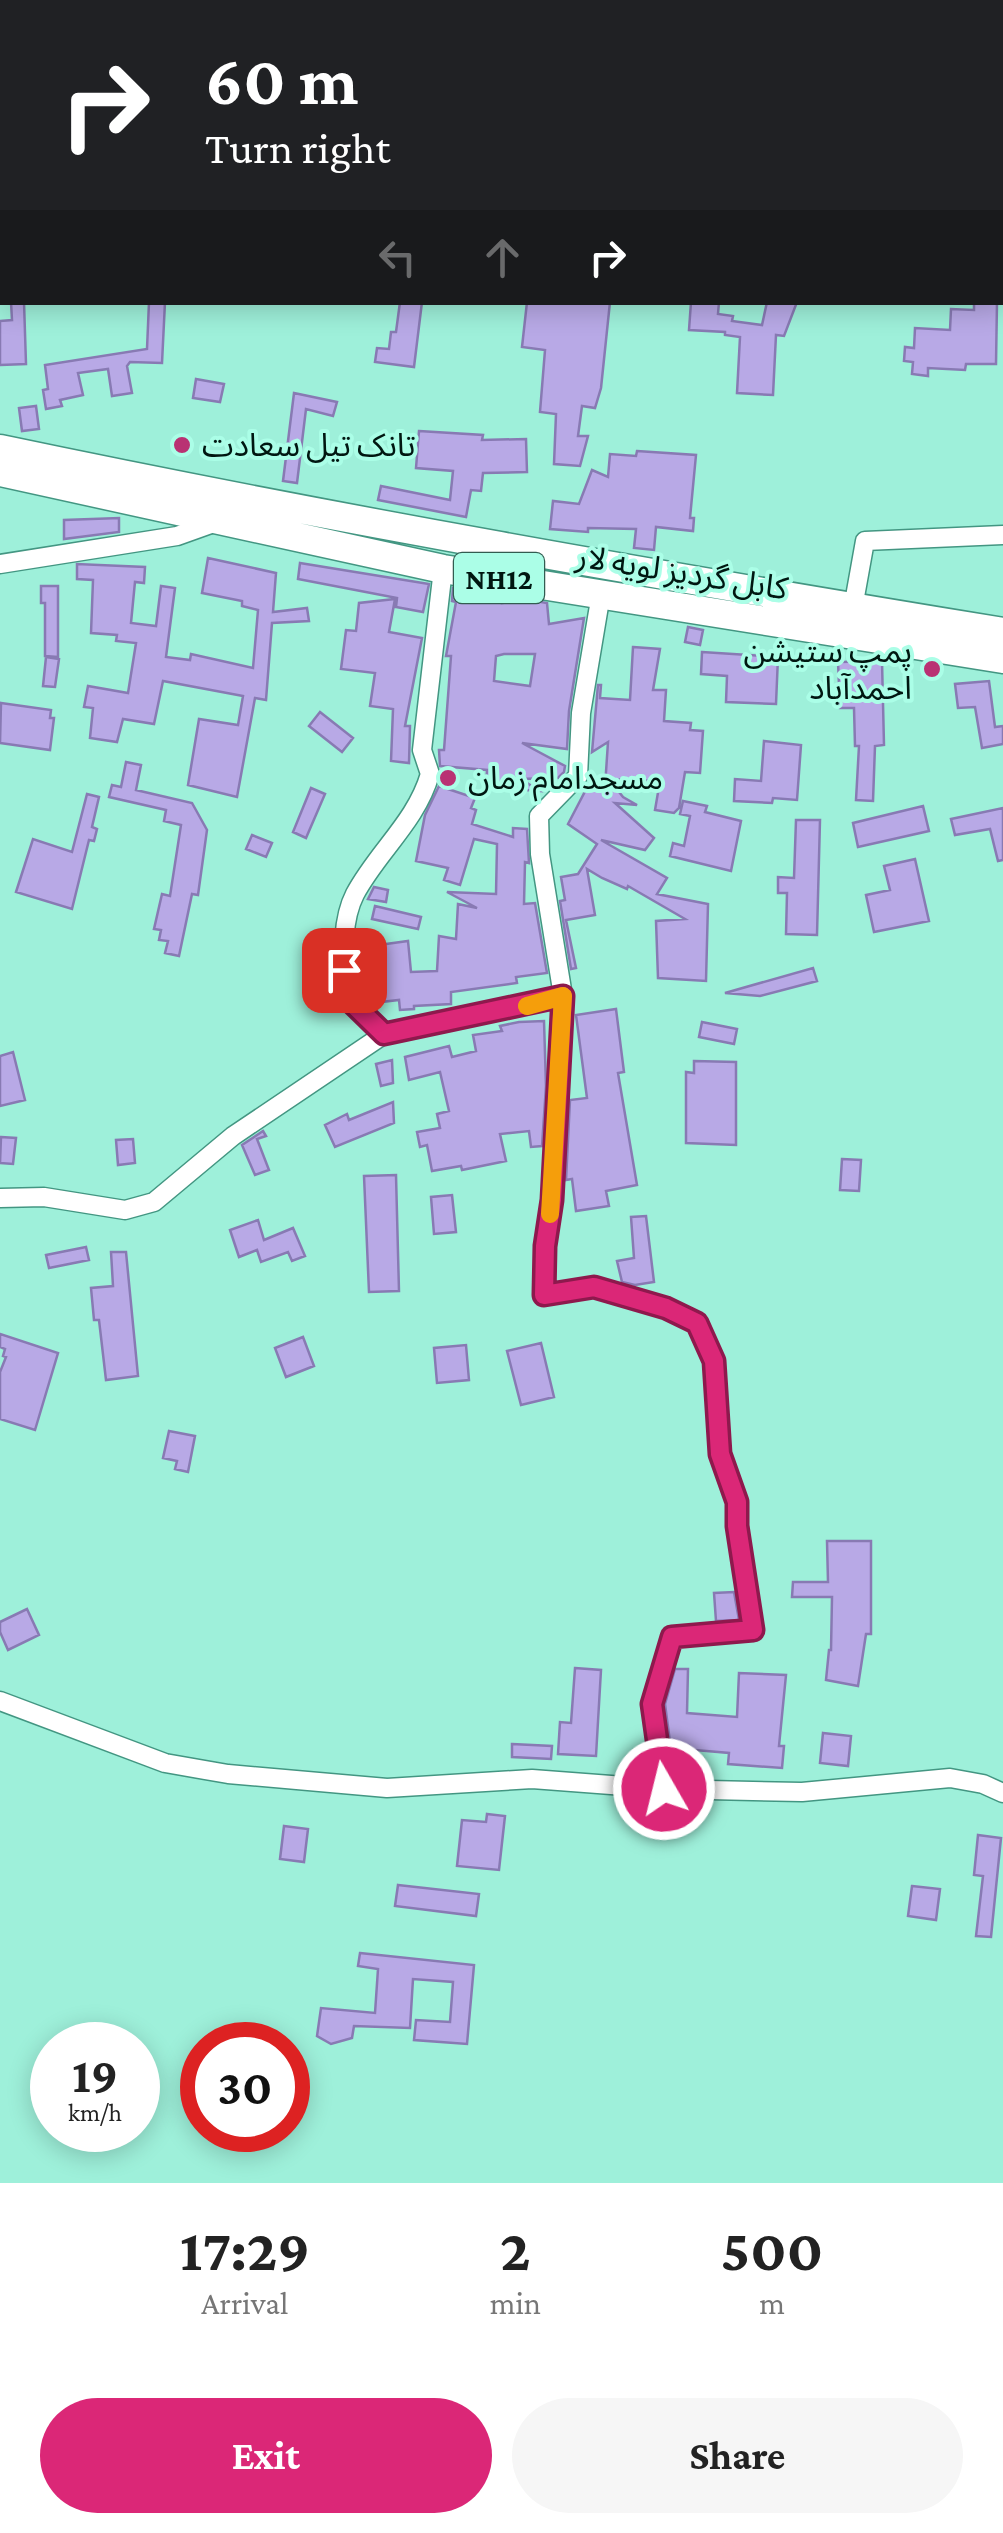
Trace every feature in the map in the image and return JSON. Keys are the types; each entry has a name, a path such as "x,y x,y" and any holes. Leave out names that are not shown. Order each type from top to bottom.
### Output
{"highway":[{"name":"کابل گردیز لویه لار","path":"0,449 234,498 624,570 1003,632"},
{"name":"کابل گردیز لویه لار","path":"0,472 443,569 1003,660"}],"street":[{"path":"0,564 177,536 224,520"},
{"path":"853,608 865,541 1003,535"},
{"path":"384,1034 345,996 344,944 354,896 411,818 430,774 422,750 443,569"},
{"path":"600,594 581,713 578,776 539,816 540,854 563,996 544,1295 594,1287 666,1308 697,1323 714,1361 720,1454 737,1502 753,1630 672,1637 652,1704 664,1789"},
{"path":"0,1198 44,1196 125,1210 154,1202 233,1136 384,1034 563,996"},
{"path":"0,1701 166,1763 228,1774 387,1788 532,1779 664,1789 802,1792 950,1778 984,1784 1003,1793"}],"building":[{"path":"11,305 24,305 26,364 0,365 0,321 12,320"},
{"path":"149,305 165,305 162,363 130,362 127,366 132,393 112,396 108,369 78,373 83,395 60,400 62,406 46,409 45,365 147,349"},
{"path":"400,305 422,305 414,367 375,362 377,348 389,349 391,332 396,332"},
{"path":"527,305 610,305 601,388 595,408 582,406 578,436 588,436 580,466 554,464 556,414 540,412 545,350 522,347"},
{"path":"691,305 719,305 718,314 733,316 732,321 762,325 766,305 796,305 784,336 776,335 773,395 737,393 740,337 689,330"},
{"path":"974,305 997,305 996,364 966,364 965,370 928,368 928,376 912,374 913,362 904,361 905,347 914,348 915,328 950,330 951,309 974,310"},
{"path":"196,379 224,384 220,402 193,398"},
{"path":"294,393 337,402 333,416 306,409 297,483 283,481"},
{"path":"36,406 39,429 22,431 19,408"},
{"path":"419,431 483,435 482,440 526,439 527,472 483,473 481,491 471,490 466,517 378,500 381,486 450,500 453,471 416,468"},
{"path":"637,451 696,455 690,518 694,518 693,531 656,527 654,550 634,548 636,529 550,529 553,501 579,504 592,470 608,477 610,454 636,456"},
{"path":"119,518 119,532 64,539 64,520"},
{"path":"208,558 276,573 273,612 307,608 309,621 272,623 266,700 255,698 237,797 188,785 199,719 238,725 243,696 163,681 154,724 123,719 117,742 90,738 93,708 84,707 88,686 128,693 136,643 116,641 117,635 91,633 93,580 77,579 77,564 145,567 144,583 135,582 131,623 156,626 161,586 175,588 166,657 190,660 191,654 253,668 258,610 242,606 242,601 202,593"},
{"path":"300,563 429,584 423,612 396,607 397,598 298,579"},
{"path":"41,586 58,586 58,657 45,656 45,603 41,603"},
{"path":"453,588 481,593 480,598 502,603 547,603 549,624 584,618 567,749 522,743 565,766 558,778 521,779 539,791 486,787 487,770 440,766 451,656 446,656 456,602 452,601","holes":["535,654 530,686 494,681 496,656"]},
{"path":"395,599 389,632 422,638 405,726 410,726 409,763 391,761 393,709 370,706 375,673 341,669 346,630 356,631 359,603"},
{"path":"688,627 703,630 700,645 685,642"},
{"path":"633,647 660,649 653,690 666,690 664,721 691,723 690,730 703,731 700,773 685,772 679,808 674,813 655,810 660,781 609,779 623,797 637,805 615,803 654,838 645,850 601,840 667,878 657,894 708,904 706,981 658,978 656,921 685,919 628,886 627,889 587,869 595,915 566,920 576,968 571,969 560,901 565,900 561,877 578,874 597,844 568,824 591,780 605,787 608,742 592,752 598,685 600,698 630,700"},
{"path":"702,652 778,657 776,704 726,702 727,676 701,674"},
{"path":"46,657 59,659 55,687 43,686"},
{"path":"882,661 884,745 875,746 873,801 856,800 859,746 855,746 854,708 840,708 838,662"},
{"path":"989,681 995,727 1003,726 1003,744 982,748 975,707 958,708 955,684"},
{"path":"1,703 51,710 50,718 54,718 50,750 0,743"},
{"path":"320,712 353,738 342,752 309,726"},
{"path":"764,741 801,745 797,800 734,801 735,779 761,781"},
{"path":"126,762 141,765 136,790 192,803 207,830 198,895 192,894 179,956 165,953 168,941 159,940 161,930 154,929 162,894 170,896 181,825 164,821 166,810 109,797 112,785 121,787"},
{"path":"439,786 475,798 472,824 513,837 513,828 527,829 529,863 525,862 524,904 535,903 547,973 516,977 517,983 451,992 451,1004 400,1010 399,1000 372,1003 364,947 408,941 411,972 437,971 439,936 456,939 458,904 477,908 447,892 496,894 497,844 474,839 460,885 444,880 448,868 416,861 425,815"},
{"path":"311,788 325,794 306,838 293,832"},
{"path":"87,794 99,797 92,827 97,829 94,841 89,840 72,909 16,892 33,839 72,852"},
{"path":"683,801 707,806 705,812 741,821 731,871 670,856 673,843 684,846 690,816 680,814"},
{"path":"923,806 929,831 858,847 853,823"},
{"path":"1003,808 1003,860 998,861 990,829 955,835 951,819"},
{"path":"796,820 820,820 817,935 786,934 787,893 778,893 778,877 794,878"},
{"path":"252,835 272,843 266,857 246,849"},
{"path":"915,859 929,921 874,932 866,895 890,890 884,866"},
{"path":"374,887 388,890 386,902 368,899"},
{"path":"375,906 421,917 418,929 372,919"},
{"path":"813,968 817,981 760,996 725,993"},
{"path":"616,1009 624,1072 618,1073 637,1185 606,1191 609,1206 576,1211 572,1179 566,1180 570,1100 587,1098 576,1015"},
{"path":"544,1021 546,1086 542,1146 531,1147 529,1131 500,1134 506,1161 462,1170 461,1166 432,1171 427,1145 420,1147 417,1132 440,1128 437,1114 449,1111 440,1072 409,1080 405,1057 449,1046 452,1057 476,1051 473,1035 502,1031 500,1026 519,1022"},
{"path":"702,1022 737,1029 734,1044 699,1037"},
{"path":"13,1052 25,1100 0,1106 0,1056"},
{"path":"392,1060 393,1083 381,1086 376,1064"},
{"path":"694,1061 736,1062 736,1145 686,1143 686,1072 694,1073"},
{"path":"393,1102 394,1123 335,1147 325,1125 347,1114 349,1120"},
{"path":"263,1131 266,1136 257,1139 269,1170 255,1175 242,1145"},
{"path":"1,1137 16,1138 13,1164 0,1163"},
{"path":"133,1139 135,1163 118,1165 116,1140"},
{"path":"842,1159 861,1160 859,1191 840,1190"},
{"path":"396,1175 399,1291 369,1292 364,1176"},
{"path":"452,1195 456,1232 434,1234 431,1197"},
{"path":"646,1216 654,1282 622,1282 617,1261 634,1258 631,1217"},
{"path":"258,1220 264,1240 293,1228 305,1256 292,1261 288,1252 261,1262 257,1250 239,1257 230,1230"},
{"path":"86,1247 89,1260 49,1268 46,1255"},
{"path":"111,1252 126,1252 138,1376 106,1380 91,1288 113,1286"},
{"path":"0,1334 58,1353 35,1430 0,1419 0,1372 6,1357 5,1349 0,1347"},
{"path":"303,1337 314,1366 286,1377 275,1348"},
{"path":"541,1343 554,1397 521,1405 507,1351"},
{"path":"466,1345 469,1380 437,1383 434,1348"},
{"path":"169,1431 195,1436 188,1472 175,1469 177,1461 163,1458"},
{"path":"827,1541 871,1541 871,1634 866,1634 858,1686 826,1680 832,1597 792,1597 793,1582 828,1582"},
{"path":"734,1592 739,1620 716,1621 714,1593"},
{"path":"27,1609 39,1635 8,1650 0,1622"},
{"path":"575,1668 601,1670 596,1756 558,1754 560,1722 571,1723"},
{"path":"675,1669 688,1669 687,1713 737,1717 739,1673 786,1675 779,1746 784,1746 782,1768 728,1764 729,1753 684,1749 683,1766 673,1765 665,1704"},
{"path":"823,1733 851,1736 848,1766 820,1763"},
{"path":"512,1744 552,1746 551,1759 512,1757"},
{"path":"487,1814 505,1816 499,1870 457,1866 462,1820 486,1822"},
{"path":"284,1826 308,1829 304,1862 280,1859"},
{"path":"978,1835 1001,1838 991,1937 976,1936 983,1876 974,1875"},
{"path":"398,1885 479,1894 476,1916 395,1906"},
{"path":"912,1886 940,1889 936,1920 908,1916"},
{"path":"360,1953 474,1965 467,2044 414,2040 416,2020 450,2022 453,1982 413,1979 410,2028 354,2026 352,2038 331,2044 317,2036 321,2008 375,2013 378,1969 358,1966"}],"slow traffic":[{"path":"527,1006 563,996 550,1214"}],"place":[{"name":"تانک تیل سعادت","path":"182,445"},
{"name":"پمپ ستیشن احمدآباد","path":"932,669"},
{"name":"مسجدامام زمان","path":"448,778"}],"route":[{"path":"344,970 345,996 384,1034 563,996 544,1295 594,1287 666,1308 697,1323 714,1361 720,1454 737,1502 753,1630 672,1637 652,1704 664,1789"}]}
